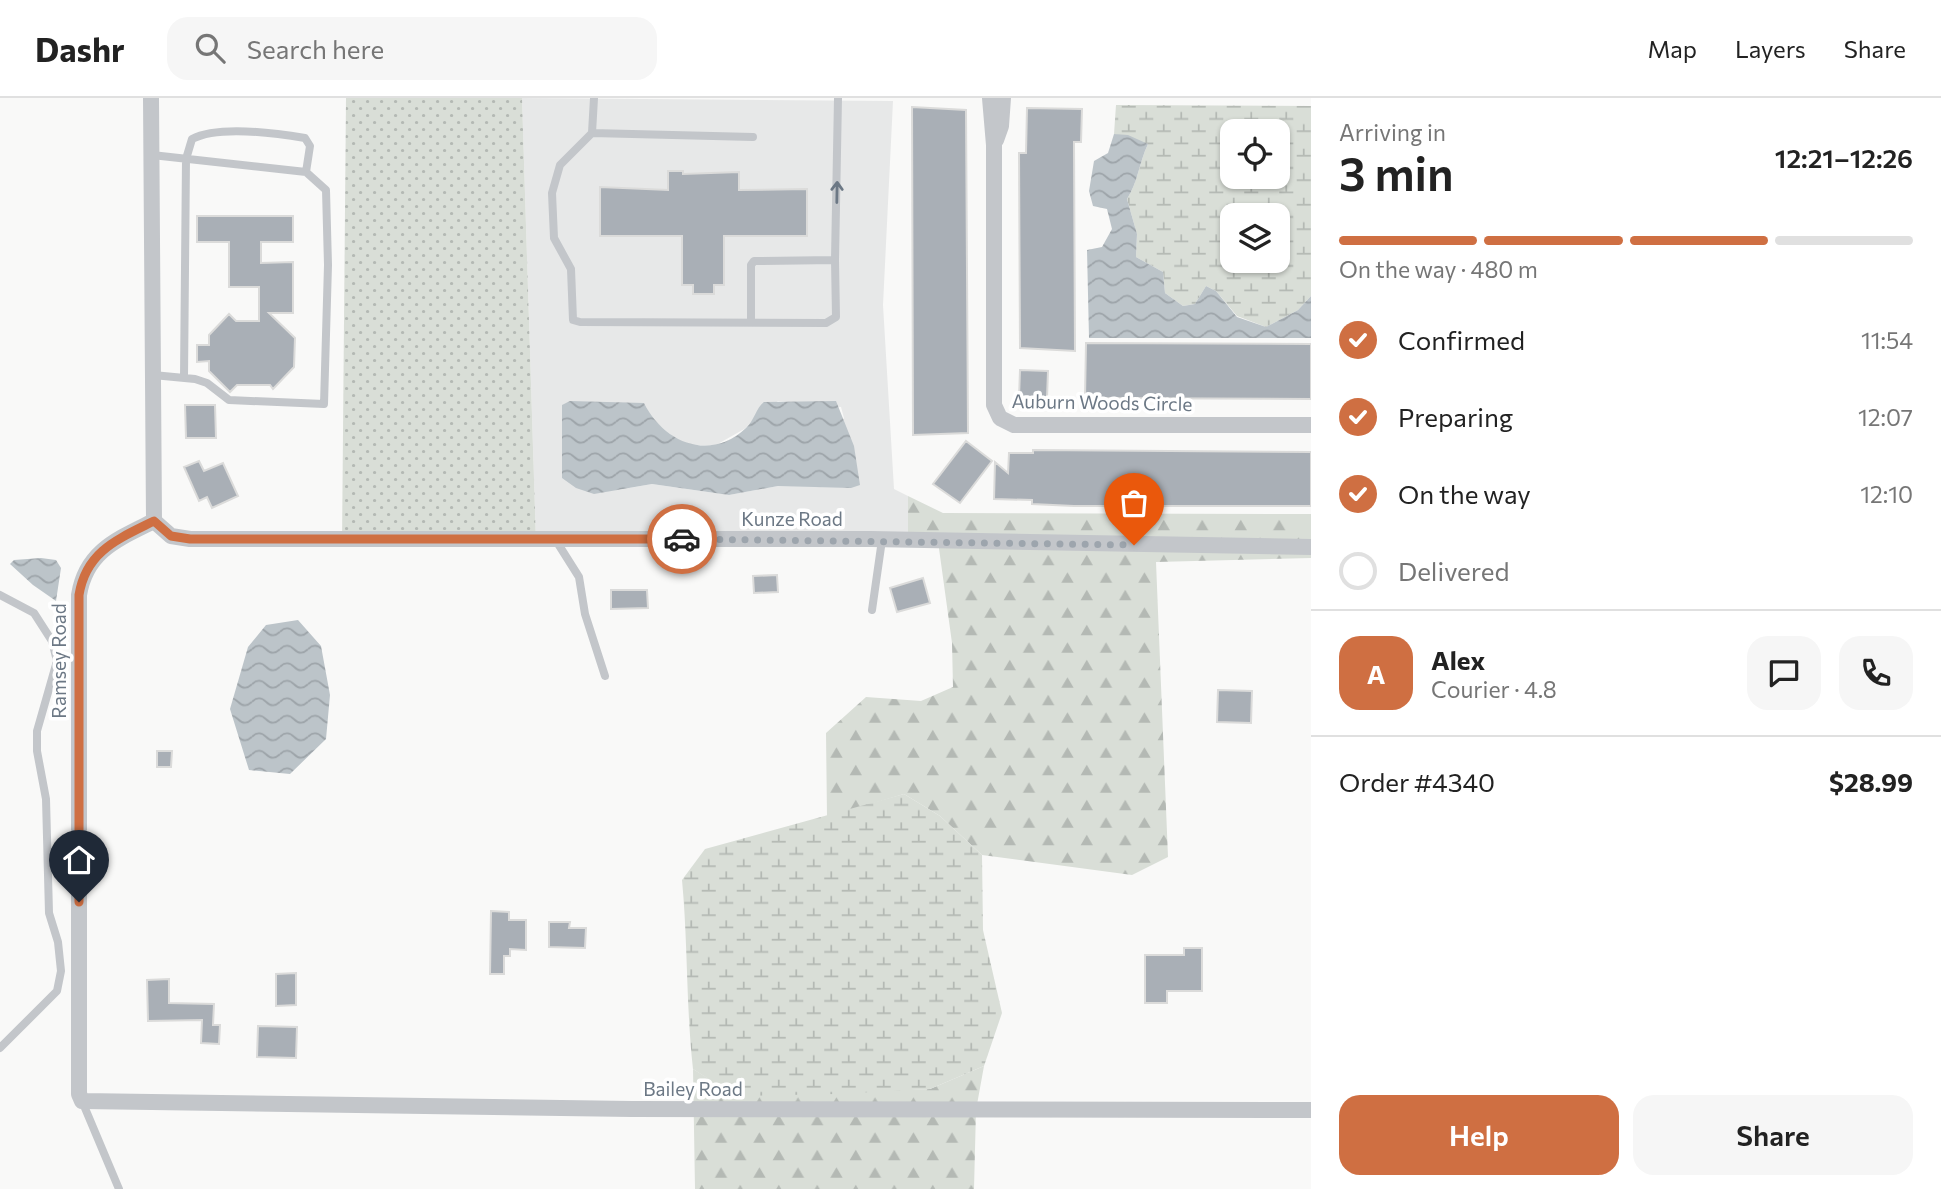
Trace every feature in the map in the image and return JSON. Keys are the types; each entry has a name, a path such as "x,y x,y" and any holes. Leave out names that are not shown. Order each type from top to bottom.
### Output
{"street":[{"path":"152,98 154,521"},
{"name":"Auburn Woods Circle","path":"990,98 990,136 994,145"},
{"name":"Auburn Woods Circle","path":"1003,98 1001,126 994,145 994,405 1002,420 1014,425 1311,425"},
{"name":"Kunze Road","path":"154,521 163,532 178,538 882,540 1311,547"},
{"name":"Ramsey Road","path":"80,1097 79,595 85,570 99,551 154,521"},
{"name":"Bailey Road","path":"80,1097 632,1109 1311,1110"}],"lane":[{"path":"594,98 592,134 560,165 552,193 554,238 571,269 573,320 580,322 832,322 835,317 838,98"},
{"path":"184,378 186,159 192,139 202,134 261,132 305,138 310,146 306,172"},
{"path":"592,134 753,138"},
{"path":"152,155 306,172 326,190 328,265 324,404 229,400 207,383 153,375"},
{"path":"751,322 751,265 754,261 835,260"},
{"path":"555,539 579,577 585,614 606,676"},
{"path":"872,610 882,540"},
{"path":"0,595 34,613 52,641 57,661 37,731 37,751 46,799 49,913 58,942 61,971 57,991 0,1048"},
{"path":"80,1097 119,1189"}],"shaded area":[{"path":"522,98 893,101 883,305 894,489 908,496 908,534 536,542","holes":["778,401 841,407 844,418 798,486 778,486 729,495 652,484 618,490 562,478 567,404 644,403 652,419 678,441 690,445 716,445 746,428 759,412"]}],"green space":[{"path":"346,98 522,98 536,542 342,544"},
{"path":"1116,105 1311,106 1311,296 1298,310 1266,327 1237,316 1216,291 1206,286 1195,304 1183,306 1165,293 1163,272 1136,257 1137,234 1127,199 1148,144 1114,134"},
{"path":"908,496 943,513 1311,514 1311,558 1156,562 1168,857 1132,875 982,855 940,816 904,794 827,817 826,733 866,697 921,701 953,687 952,643 937,534 908,534"},
{"path":"904,794 940,816 982,855 983,930 1002,1013 984,1066 930,1089 735,1096 693,1069 682,880 705,849"},
{"path":"984,1066 976,1110 974,1189 695,1189 693,1069 735,1095 930,1089"}],"water":[{"path":"1114,134 1128,135 1148,144 1127,199 1137,234 1136,257 1163,272 1165,293 1183,306 1195,304 1206,286 1216,291 1237,317 1266,327 1298,310 1311,296 1311,338 1089,338 1087,250 1102,247 1112,229 1107,209 1093,206 1089,191 1094,161 1108,153"},
{"path":"570,401 644,403 663,429 689,443 703,446 718,444 746,428 764,402 836,401 854,446 860,485 851,488 778,486 729,495 652,484 594,494 576,488 562,478 562,405"},
{"path":"14,560 56,560 61,568 56,601 10,564"},
{"path":"298,620 321,646 330,695 326,739 290,774 249,770 230,709 248,647 266,625"}],"building":[{"path":"912,107 966,110 968,433 913,435"},
{"path":"1027,108 1082,109 1081,142 1074,142 1075,351 1020,348 1019,153 1026,153"},
{"path":"668,171 683,171 683,174 739,172 739,190 807,189 807,236 724,236 724,285 714,285 714,294 693,294 693,285 682,285 682,236 600,236 600,187 668,190"},
{"path":"197,216 293,216 293,242 261,242 261,263 293,262 293,313 269,313 295,338 294,367 273,389 270,385 237,385 230,392 209,371 209,361 197,362 197,345 209,345 209,335 229,314 236,321 259,321 259,287 229,287 229,242 197,242"},
{"path":"1086,343 1311,344 1311,399 1085,398"},
{"path":"1020,370 1048,371 1047,398 1019,398"},
{"path":"185,405 215,405 216,438 186,438"},
{"path":"966,441 992,461 960,503 933,484"},
{"path":"1033,450 1311,452 1311,506 1074,506 1032,504 1032,500 994,499 995,462 1008,473 1009,453 1033,453"},
{"path":"199,461 204,471 223,463 238,496 212,508 207,497 199,501 184,467"},
{"path":"777,575 778,592 754,593 753,576"},
{"path":"923,578 930,603 897,612 890,588"},
{"path":"611,590 647,590 648,608 611,609"},
{"path":"1218,690 1252,691 1251,723 1217,722"},
{"path":"157,751 172,751 171,767 157,767"},
{"path":"491,911 509,912 509,920 526,920 526,950 510,949 510,956 504,956 504,974 490,974"},
{"path":"549,922 570,922 569,928 586,928 585,948 549,947"},
{"path":"1184,948 1202,948 1202,991 1167,991 1167,1003 1145,1003 1145,955 1184,955"},
{"path":"296,973 296,1005 276,1006 276,974"},
{"path":"169,979 169,1003 214,1004 213,1025 220,1025 219,1044 201,1043 202,1020 148,1021 147,980"},
{"path":"258,1026 297,1027 296,1058 257,1057"}],"way so far":[{"path":"682,539 871,539 1134,545"}],"route":[{"path":"79,902 79,595 81,581 91,559 113,541 154,521 163,532 171,536 190,539 682,539"}]}
